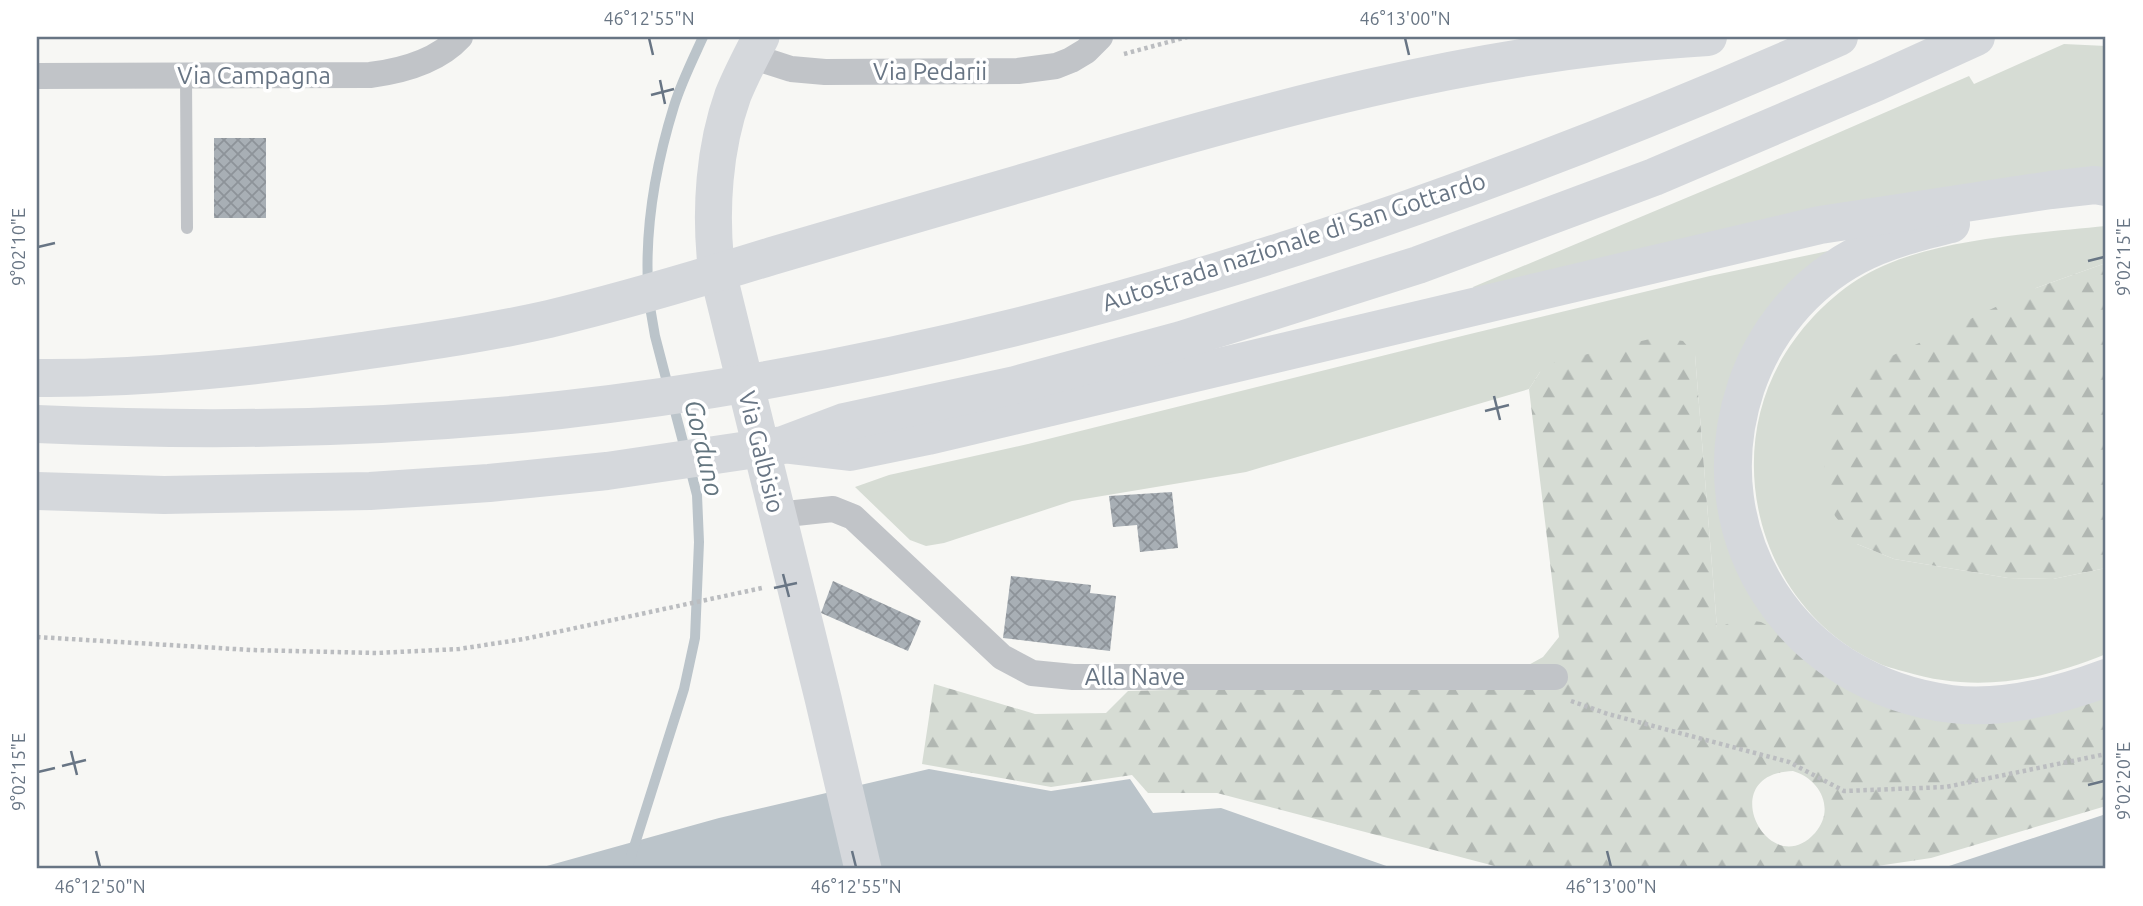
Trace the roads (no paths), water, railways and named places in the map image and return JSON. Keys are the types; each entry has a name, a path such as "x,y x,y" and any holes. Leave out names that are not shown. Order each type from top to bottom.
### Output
{"highway":[{"path":"37,377 128,376 274,364 475,333 652,293 1203,130 1366,88 1526,58 1614,45 1708,37"},
{"name":"Autostrada nazionale di San Gottardo","path":"37,424 174,428 326,426 492,416 599,405 832,369 1067,314 1267,256 1467,188 1619,130 1839,37"},
{"path":"847,437 1335,293 1592,201 1877,82 1976,37"},
{"path":"37,491 164,495 342,492 489,483 607,471 1059,407 1820,225 2012,195 2106,187"},
{"path":"2106,202 1957,222 1884,244 1856,256 1827,276 1779,322 1759,355 1740,407 1733,460 1734,494 1740,524 1760,578 1774,601 1805,637 1850,670 1897,691 1951,704 1976,705 2002,704 2062,693 2106,678"}],"main road":[{"name":"Via Galbisio","path":"756,46 732,98 717,164 713,240 716,265 726,315 823,698 863,869"}],"street":[{"name":"Via Campagna","path":"37,76 370,75 413,67 438,54 460,37"},
{"name":"Via Pedarii","path":"756,46 791,69 825,72 1018,71 1056,66 1093,44"},
{"name":"Alla Nave","path":"777,515 833,509 853,517 1002,657 1032,673 1073,677 1555,677"}],"lane":[{"path":"186,77 187,228"}],"waterway":[{"name":"Gorduno","path":"648,286 650,218 662,150 677,97 703,37"},
{"name":"Gorduno","path":"649,301 668,386"},
{"name":"Gorduno","path":"673,404 686,453"},
{"name":"Gorduno","path":"627,869 684,689 695,638 699,542 697,495 690,468"}]}
